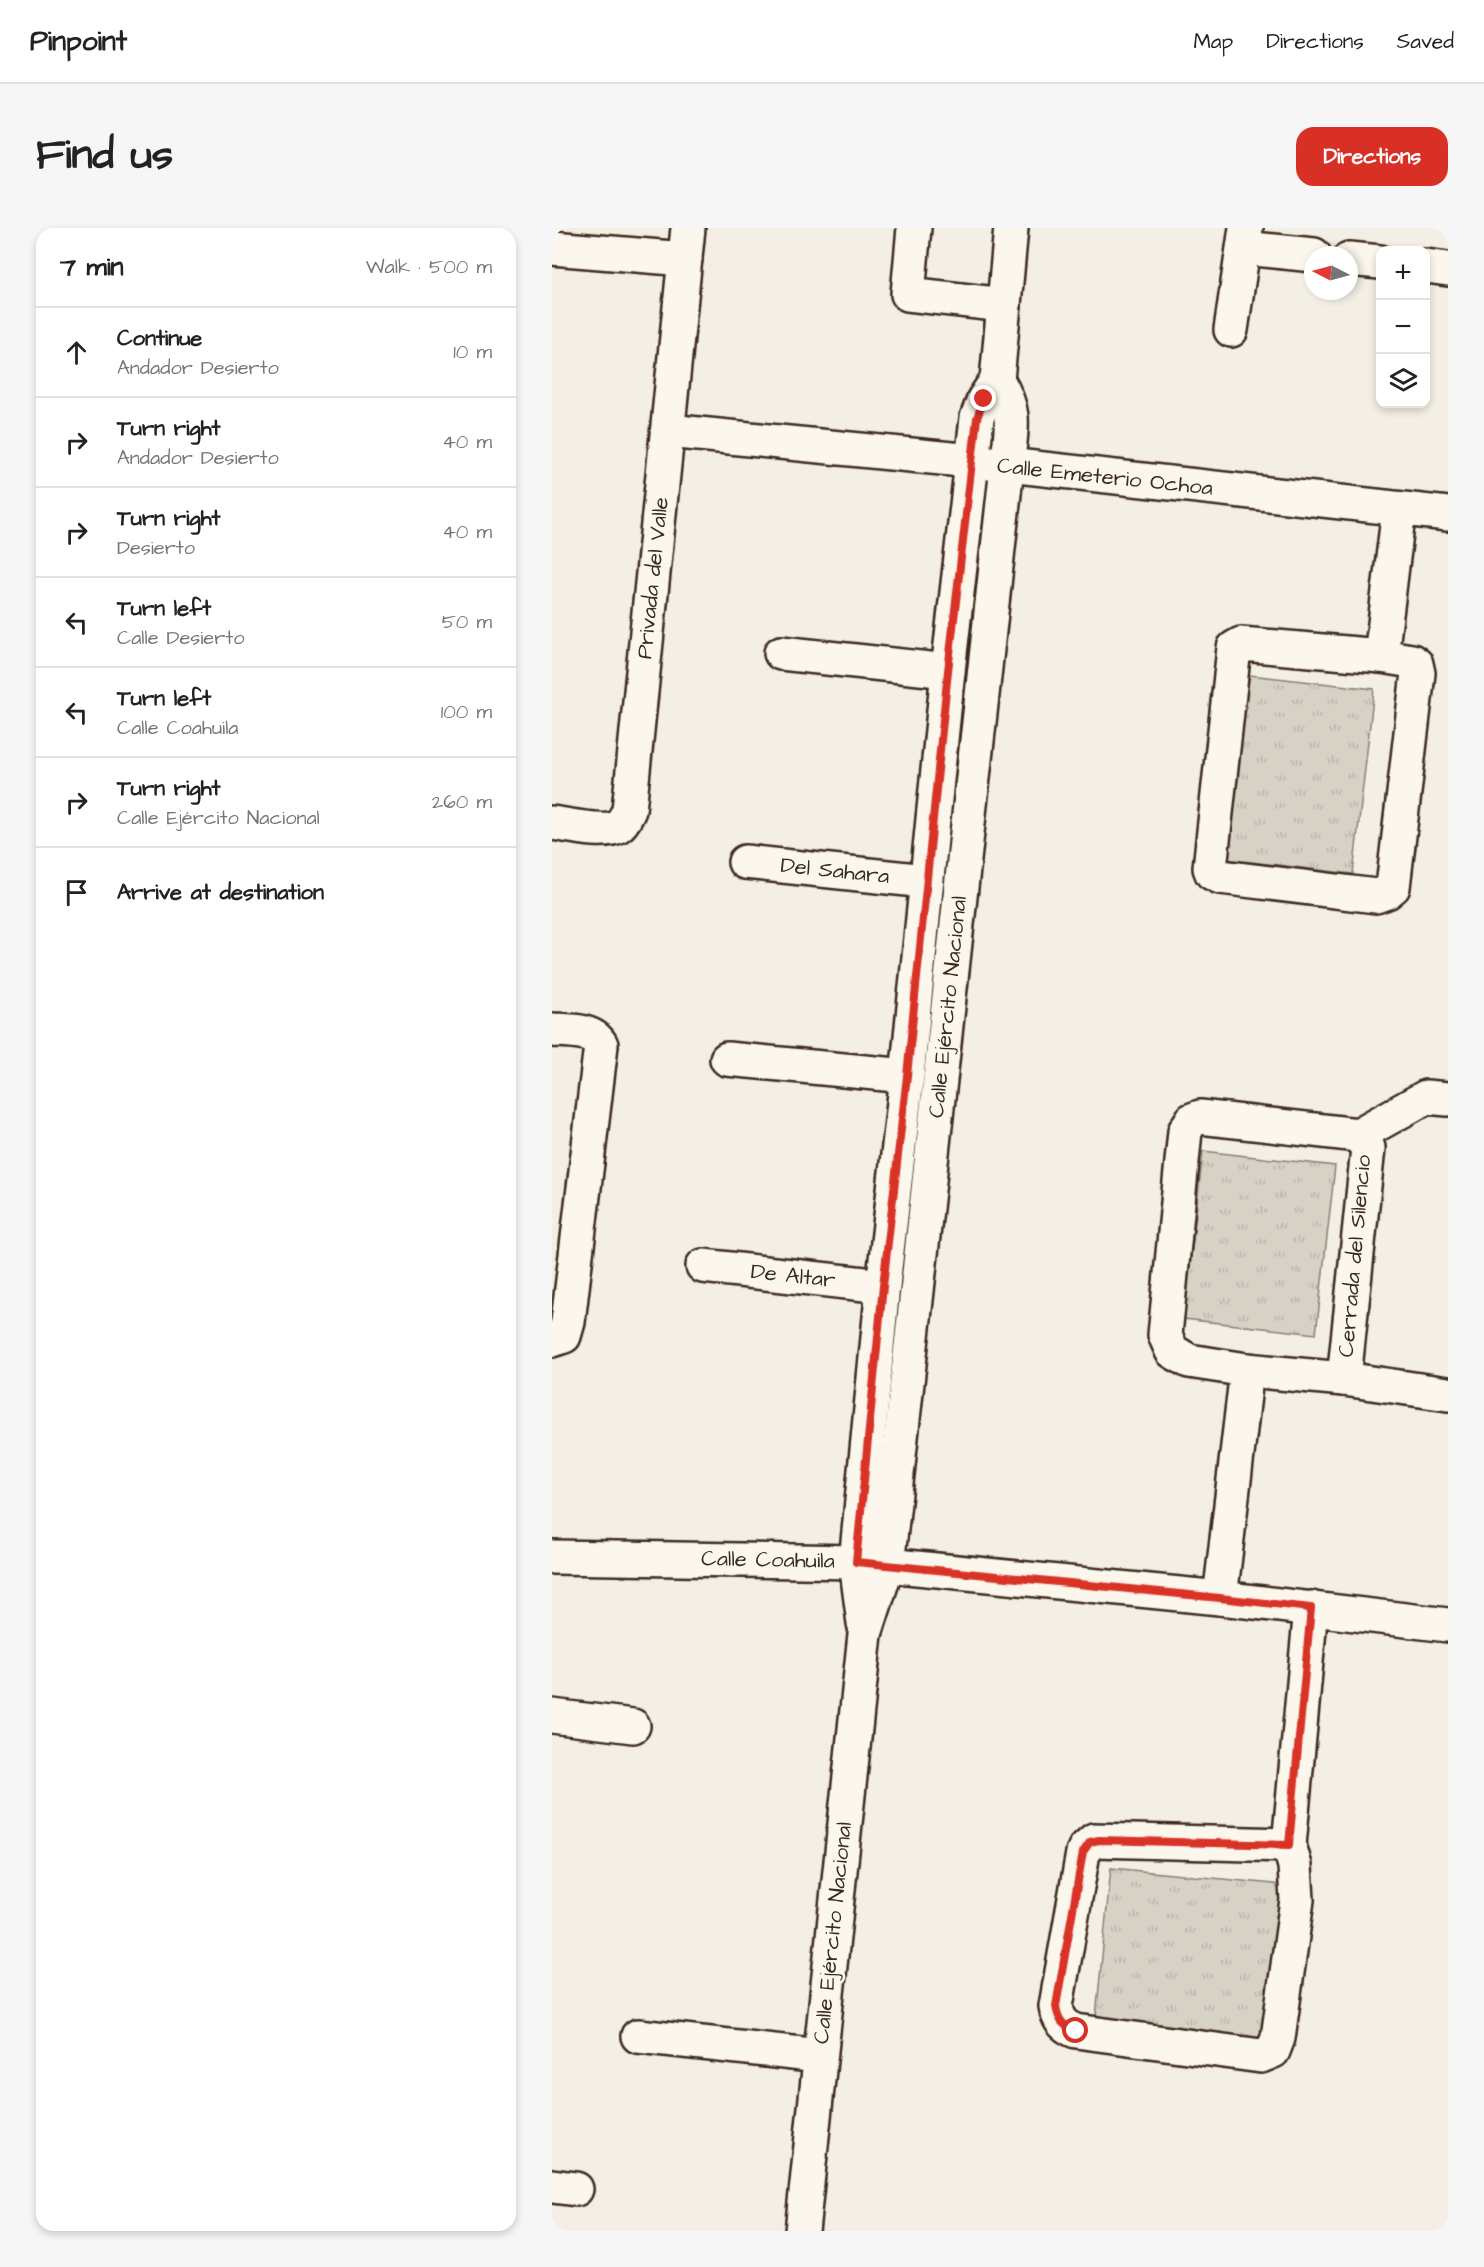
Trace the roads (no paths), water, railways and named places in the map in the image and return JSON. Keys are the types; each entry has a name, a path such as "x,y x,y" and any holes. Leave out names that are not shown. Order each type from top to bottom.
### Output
{"street":[{"path":"914,228 908,294 1004,305"},
{"name":"Calle Ejército Nacional","path":"872,1564 883,1286 972,461 980,407 997,380 1011,228"},
{"path":"1231,330 1245,238 1304,253"},
{"name":"Privada del Valle","path":"552,248 686,244 629,810 625,820 607,829 552,823"},
{"path":"1358,260 1376,262"},
{"path":"1430,266 1448,268"},
{"name":"Calle Ejército Nacional","path":"802,2231 872,1564 1007,466 1012,416 1006,395 997,380"},
{"name":"Calle Emeterio Ochoa","path":"668,431 972,461 1448,514"},
{"path":"1381,656 1399,508"},
{"path":"1241,644 1381,656 1412,661 1416,664 1418,674 1393,887 1376,896 1220,878 1212,873 1210,868 1234,648 1241,644"},
{"path":"781,653 948,671"},
{"name":"Del Sahara","path":"745,862 926,881"},
{"path":"552,1029 592,1035 599,1040 601,1045 560,1331"},
{"path":"727,1059 907,1076"},
{"path":"1448,1099 1426,1097 1358,1134 1200,1117 1192,1120 1185,1131 1165,1319 1165,1335 1173,1351 1189,1361 1448,1394"},
{"name":"Cerrada del Silencio","path":"1344,1379 1368,1148 1358,1134"},
{"name":"De Altar","path":"703,1266 883,1286"},
{"path":"1220,1598 1247,1370"},
{"name":"Calle Coahuila","path":"552,1557 872,1564 1220,1598 1448,1625"},
{"path":"1290,1848 1094,1840 1083,1852 1056,2006 1062,2023 1076,2031 1261,2056 1273,2051 1278,2038 1298,1900 1295,1866 1290,1848 1311,1608"},
{"path":"552,1724 552,1716 633,1725"},
{"path":"638,2036 820,2056"}]}
